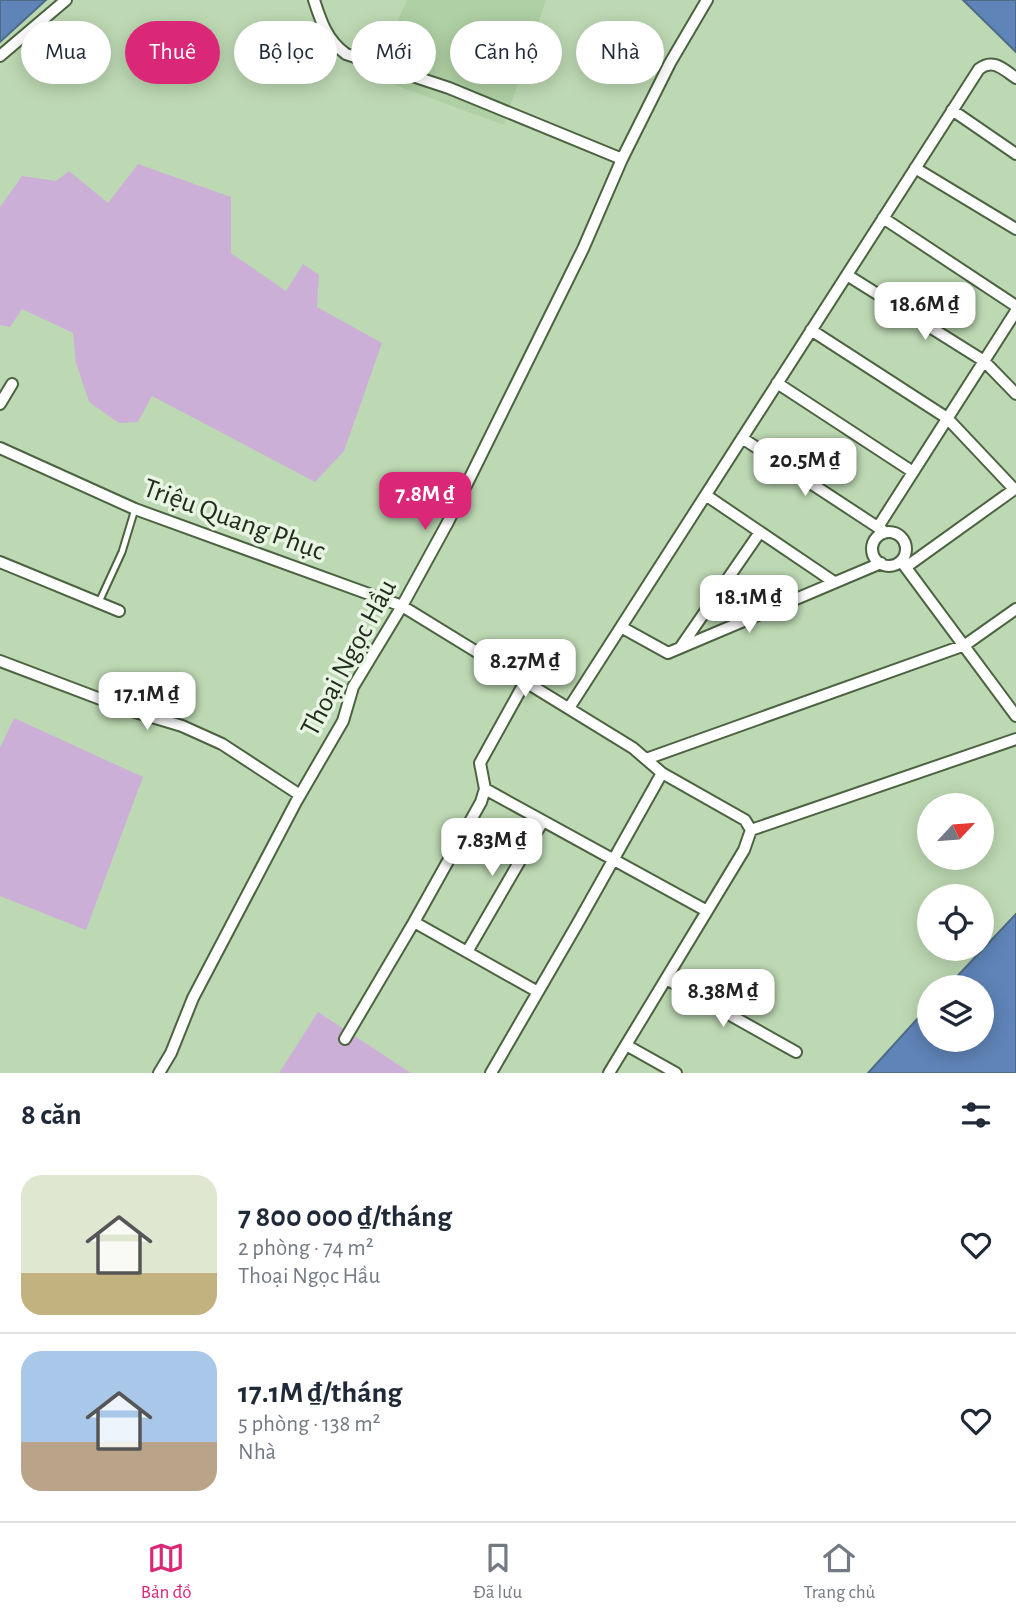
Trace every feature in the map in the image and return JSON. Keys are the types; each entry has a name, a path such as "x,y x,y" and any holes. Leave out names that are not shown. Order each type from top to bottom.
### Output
{"street":[{"path":"0,56 66,0"},
{"path":"314,0 326,33 334,45 346,54 449,88 622,159"},
{"name":"Thoại Ngọc Hầu","path":"159,1073 171,1053 193,998 300,795 343,720 353,687 448,522 583,249 622,159 670,63 707,0"},
{"path":"569,708 979,69 993,64 1016,78"},
{"path":"952,110 1016,154"},
{"path":"915,168 1016,229"},
{"path":"883,218 1016,306"},
{"path":"847,275 984,361 1016,394"},
{"path":"811,330 947,418 1015,489 903,564 891,565 876,559 872,549 876,538 913,472 947,418 1016,312"},
{"path":"777,383 913,472"},
{"path":"0,404 12,384"},
{"path":"742,438 881,530 896,533 904,541 906,551 903,564"},
{"name":"Triệu Quang Phục","path":"0,448 135,509 402,606 634,748 662,772 745,820 751,830"},
{"path":"707,496 834,582"},
{"path":"680,648 760,532"},
{"path":"0,562 119,611"},
{"path":"621,627 668,653 881,563"},
{"path":"903,564 1016,716"},
{"path":"646,759 965,645 1016,609"},
{"path":"0,661 132,711 182,726 222,744 300,795"},
{"path":"345,1039 481,802 485,789 480,763 526,680"},
{"path":"609,1073 748,842 751,830 1016,739"},
{"path":"491,1073 662,772"},
{"path":"485,789 707,911"},
{"path":"467,952 543,821"},
{"path":"414,922 538,992"},
{"path":"666,979 796,1052"},
{"path":"626,1045 676,1073"}],"lane":[{"path":"99,602 122,552 135,509"}],"shaded area":[{"path":"407,0 546,0 539,21 450,21 450,84 518,84 504,125 392,84 436,84 436,21 398,21"},
{"path":"138,164 231,197 231,253 286,291 303,264 319,275 317,307 382,343 344,451 315,482 152,396 138,422 119,423 89,402 76,363 73,333 22,309 10,327 0,325 0,207 22,176 56,181 69,171 108,203"},
{"path":"14,718 143,777 86,930 0,896 0,748"},
{"path":"318,1012 411,1073 279,1073"}],"water":[{"path":"0,0 46,0 21,21 0,42"},
{"path":"963,0 1016,0 1016,52"},
{"path":"1016,914 1016,1073 868,1073 917,1019 917,1052 994,1052 994,975 958,975 972,961 994,961 994,937"}]}
